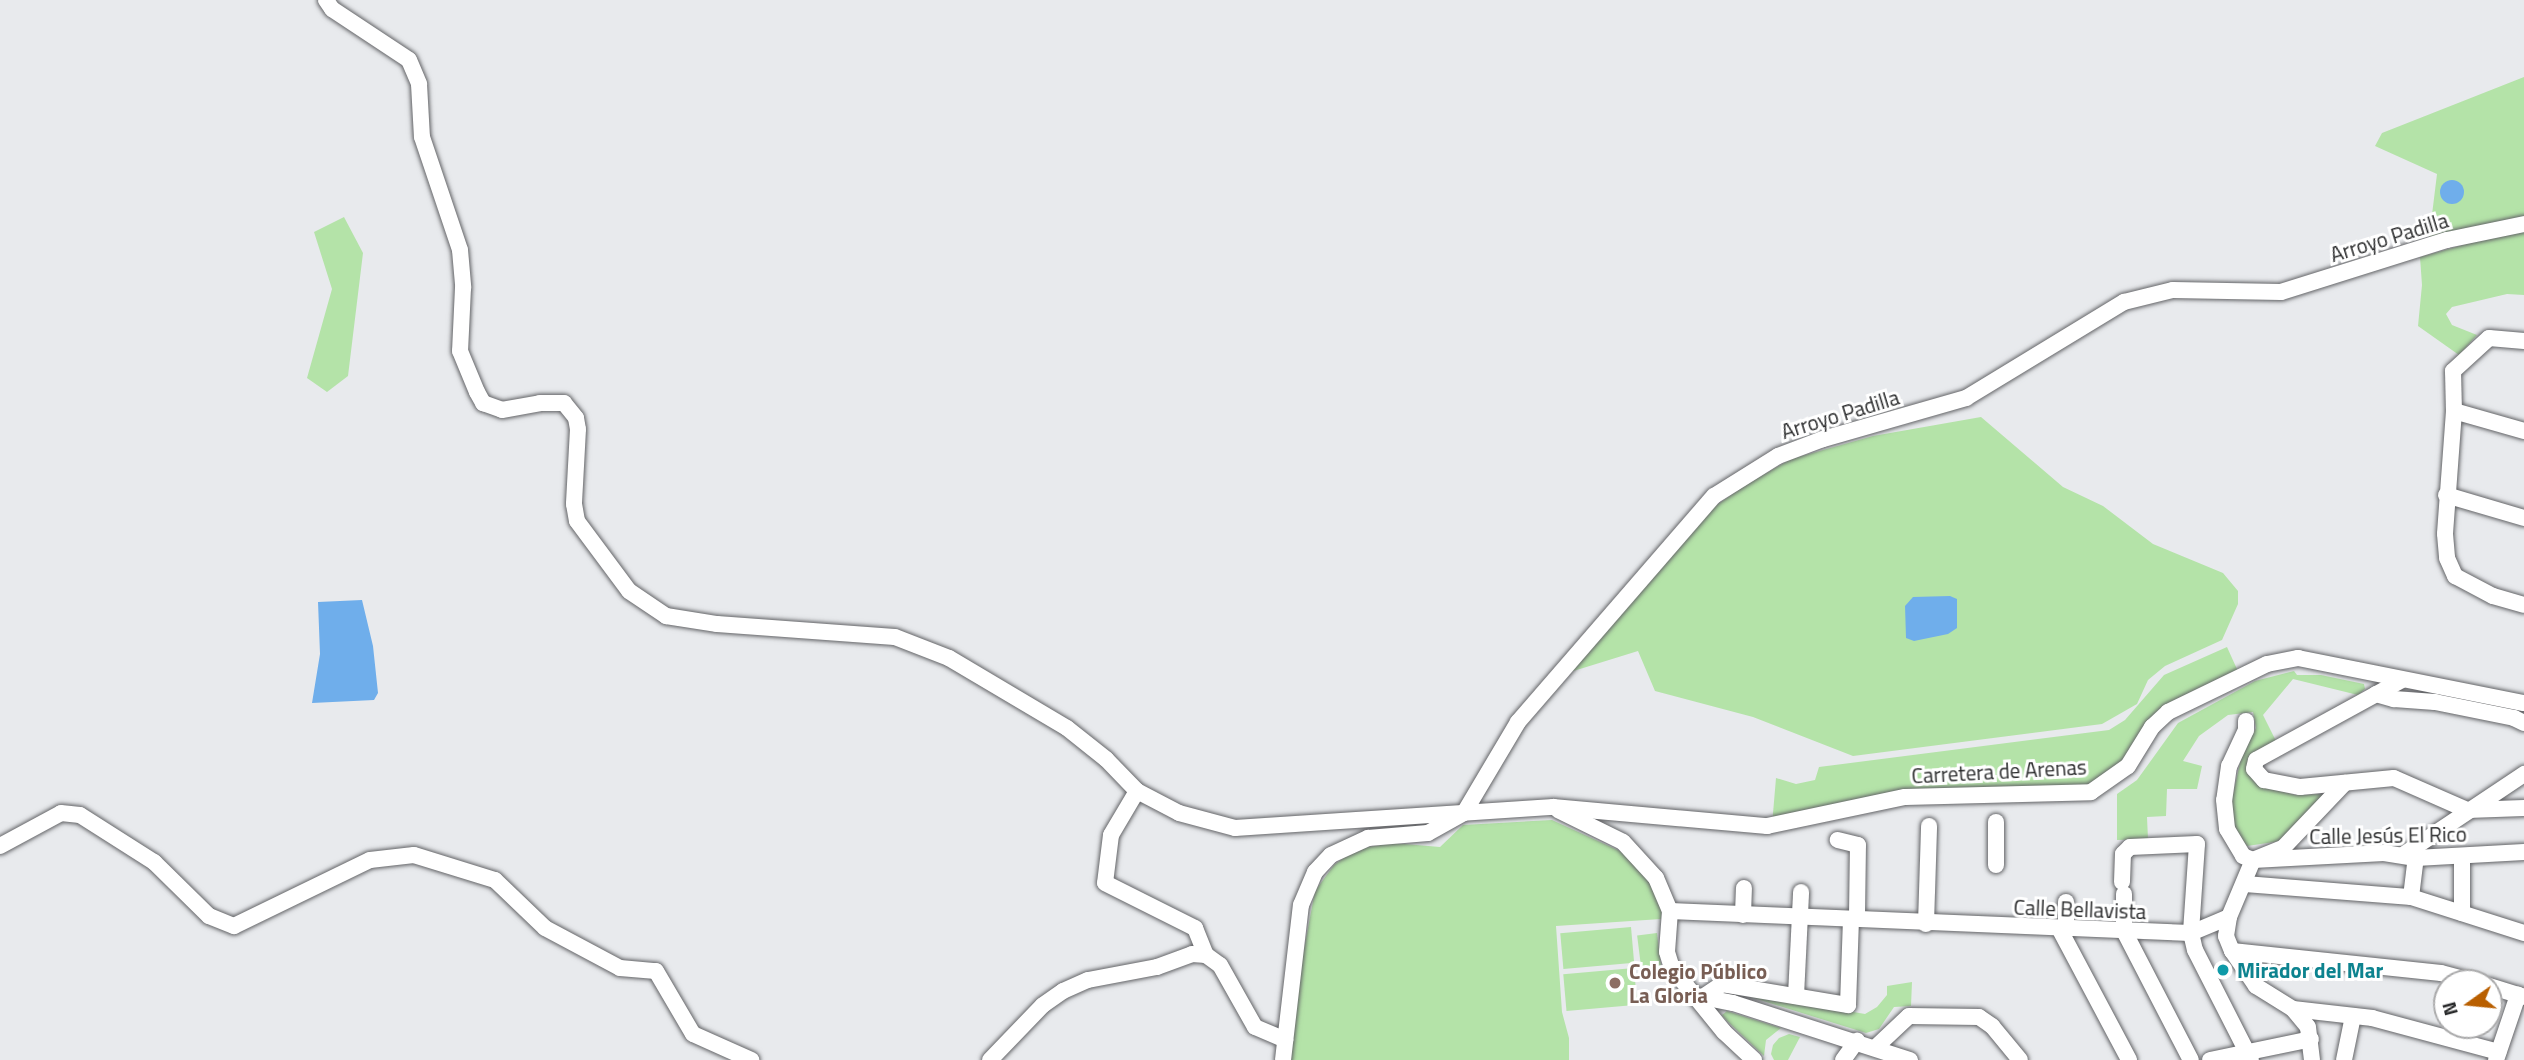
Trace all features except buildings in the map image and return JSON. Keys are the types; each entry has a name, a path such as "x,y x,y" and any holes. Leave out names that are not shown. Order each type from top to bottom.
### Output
{"street":[{"name":"Carretera de Arenas","path":"327,0 332,9 409,60 419,84 422,137 460,250 463,288 460,351 477,393 484,403 502,410 540,403 564,403 576,418 578,429 573,504 577,522 629,591 666,616 717,624 895,637 906,641 949,659 1067,728 1106,759 1138,791 1179,813 1235,828 1366,817 1553,807 1768,826 1905,797 2091,792 2128,766 2152,727 2168,712 2267,664 2298,658 2524,703"},
{"name":"Arroyo Padilla","path":"1283,1060 1301,905 1315,872 1332,855 1368,838 1428,833 1464,813 1518,723 1714,496 1778,456 1823,439 1966,398 2124,302 2173,290 2281,292 2447,240 2524,224"},
{"path":"2524,341 2488,338 2453,371 2454,411 2446,495 2447,558 2455,576 2493,596 2524,605"},
{"path":"2454,411 2524,431"},
{"path":"2446,495 2524,518"},
{"path":"2402,680 2256,760 2253,769 2264,780 2300,787 2394,778 2467,810 2524,808"},
{"path":"2376,694 2394,699 2435,702 2524,723"},
{"path":"2246,721 2246,730 2229,766 2224,800 2227,829 2243,856 2253,860 2283,848 2345,783"},
{"path":"2411,897 2409,857 2467,810 2524,774"},
{"path":"1138,791 1111,835 1105,883 1195,928 1206,955"},
{"path":"1553,807 1623,842 1656,878 1670,911 1667,952 1672,968 1754,1060"},
{"path":"0,846 61,813 80,815 154,862 209,916 234,926 370,860 414,855 495,880 545,928 620,968 656,971 693,1034 751,1060"},
{"path":"1996,822 1996,864"},
{"path":"1926,924 1929,826"},
{"path":"1697,996 1722,984 1848,1005 1851,921 1857,915 1858,845 1838,839"},
{"path":"2191,1060 2124,931 2123,854 2130,847 2197,844 2191,933 2195,950 2249,1057"},
{"name":"Calle Jesús El Rico","path":"2253,860 2385,853 2409,857 2524,852"},
{"path":"2462,856 2462,913"},
{"path":"2253,860 2229,917 2227,936 2232,951 2256,986 2293,1009 2308,1027 2312,1060"},
{"path":"2245,884 2411,897 2524,933"},
{"path":"1743,915 1744,888"},
{"path":"1796,996 1801,892"},
{"path":"2066,902 2066,923 2060,930 2129,1060"},
{"name":"Calle Bellavista","path":"1670,911 2060,930 2191,933 2229,917"},
{"path":"2232,951 2433,972"},
{"path":"990,1060 1043,1005 1063,991 1088,980 1157,967 1192,954 1206,955 1220,965 1255,1027 1285,1040"},
{"path":"2293,1009 2353,1016 2497,1056 2521,996 2503,990"},
{"path":"1697,996 1857,1041 1910,1060"},
{"path":"1876,1047 1909,1016 1979,1017 1992,1026 2020,1060"},
{"path":"2344,1060 2353,1016"},
{"path":"2210,1060 2249,1057 2311,1038"},
{"path":"1843,1060 1857,1041"}],"green space":[{"path":"2524,77 2524,218 2429,239 2437,174 2375,146 2382,133"},
{"path":"344,217 363,253 348,376 327,392 307,378 332,289 314,232"},
{"path":"2524,228 2524,295 2507,294 2452,307 2446,314 2452,325 2477,335 2459,355 2418,326 2422,285 2420,257"},
{"path":"1981,417 2063,487 2103,506 2153,544 2223,573 2238,591 2238,604 2222,640 2165,666 2148,680 2137,704 2102,724 1853,756 1753,717 1655,691 1638,651 1567,673 1714,507 1744,486 1791,459 1873,436"},
{"path":"2227,647 2241,678 2168,712 2128,766 2091,792 1905,797 1772,825 1776,778 1796,784 1815,780 1819,767 2109,730 2125,720 2164,675"},
{"path":"2294,671 2297,675 2321,675 2364,684 2365,689 2358,695 2293,679 2263,715 2276,741 2254,754 2258,784 2295,795 2323,794 2325,800 2281,841 2247,846 2237,834 2230,807 2243,750 2256,728 2253,712 2228,715 2199,736 2183,761 2202,766 2197,789 2167,789 2166,816 2147,817 2148,839 2117,840 2117,794 2137,780 2178,723 2255,681"},
{"path":"1552,820 1620,851 1649,878 1663,907 1661,919 1556,926 1562,1012 1569,1038 1569,1060 1291,1060 1300,970 1315,891 1334,865 1356,849 1393,843 1440,847 1463,825"},
{"path":"1631,927 1634,963 1563,969 1560,933"},
{"path":"1657,933 1662,975 1642,977 1637,935"},
{"path":"1634,968 1637,1005 1566,1011 1563,974"},
{"path":"1912,982 1911,1006 1894,1007 1879,1029 1866,1033 1728,990 1865,1014 1877,1007 1887,995 1887,986"},
{"path":"1727,1011 1781,1028 1766,1040 1764,1056 1722,1015"},
{"path":"1789,1034 1800,1037 1788,1060 1774,1060 1771,1054 1773,1045 1779,1038"}],"water":[{"path":"2452,180 2460,184 2464,192 2460,200 2452,204 2444,200 2440,192 2444,184"},
{"path":"1950,596 1957,599 1957,628 1948,634 1914,641 1906,638 1905,606 1913,597"},
{"path":"362,600 373,646 378,693 374,700 312,703 320,654 318,602"}],"place":[{"name":"Mirador del Mar","path":"2223,970"},
{"name":"Colegio Público La Gloria","path":"1615,983"}]}
